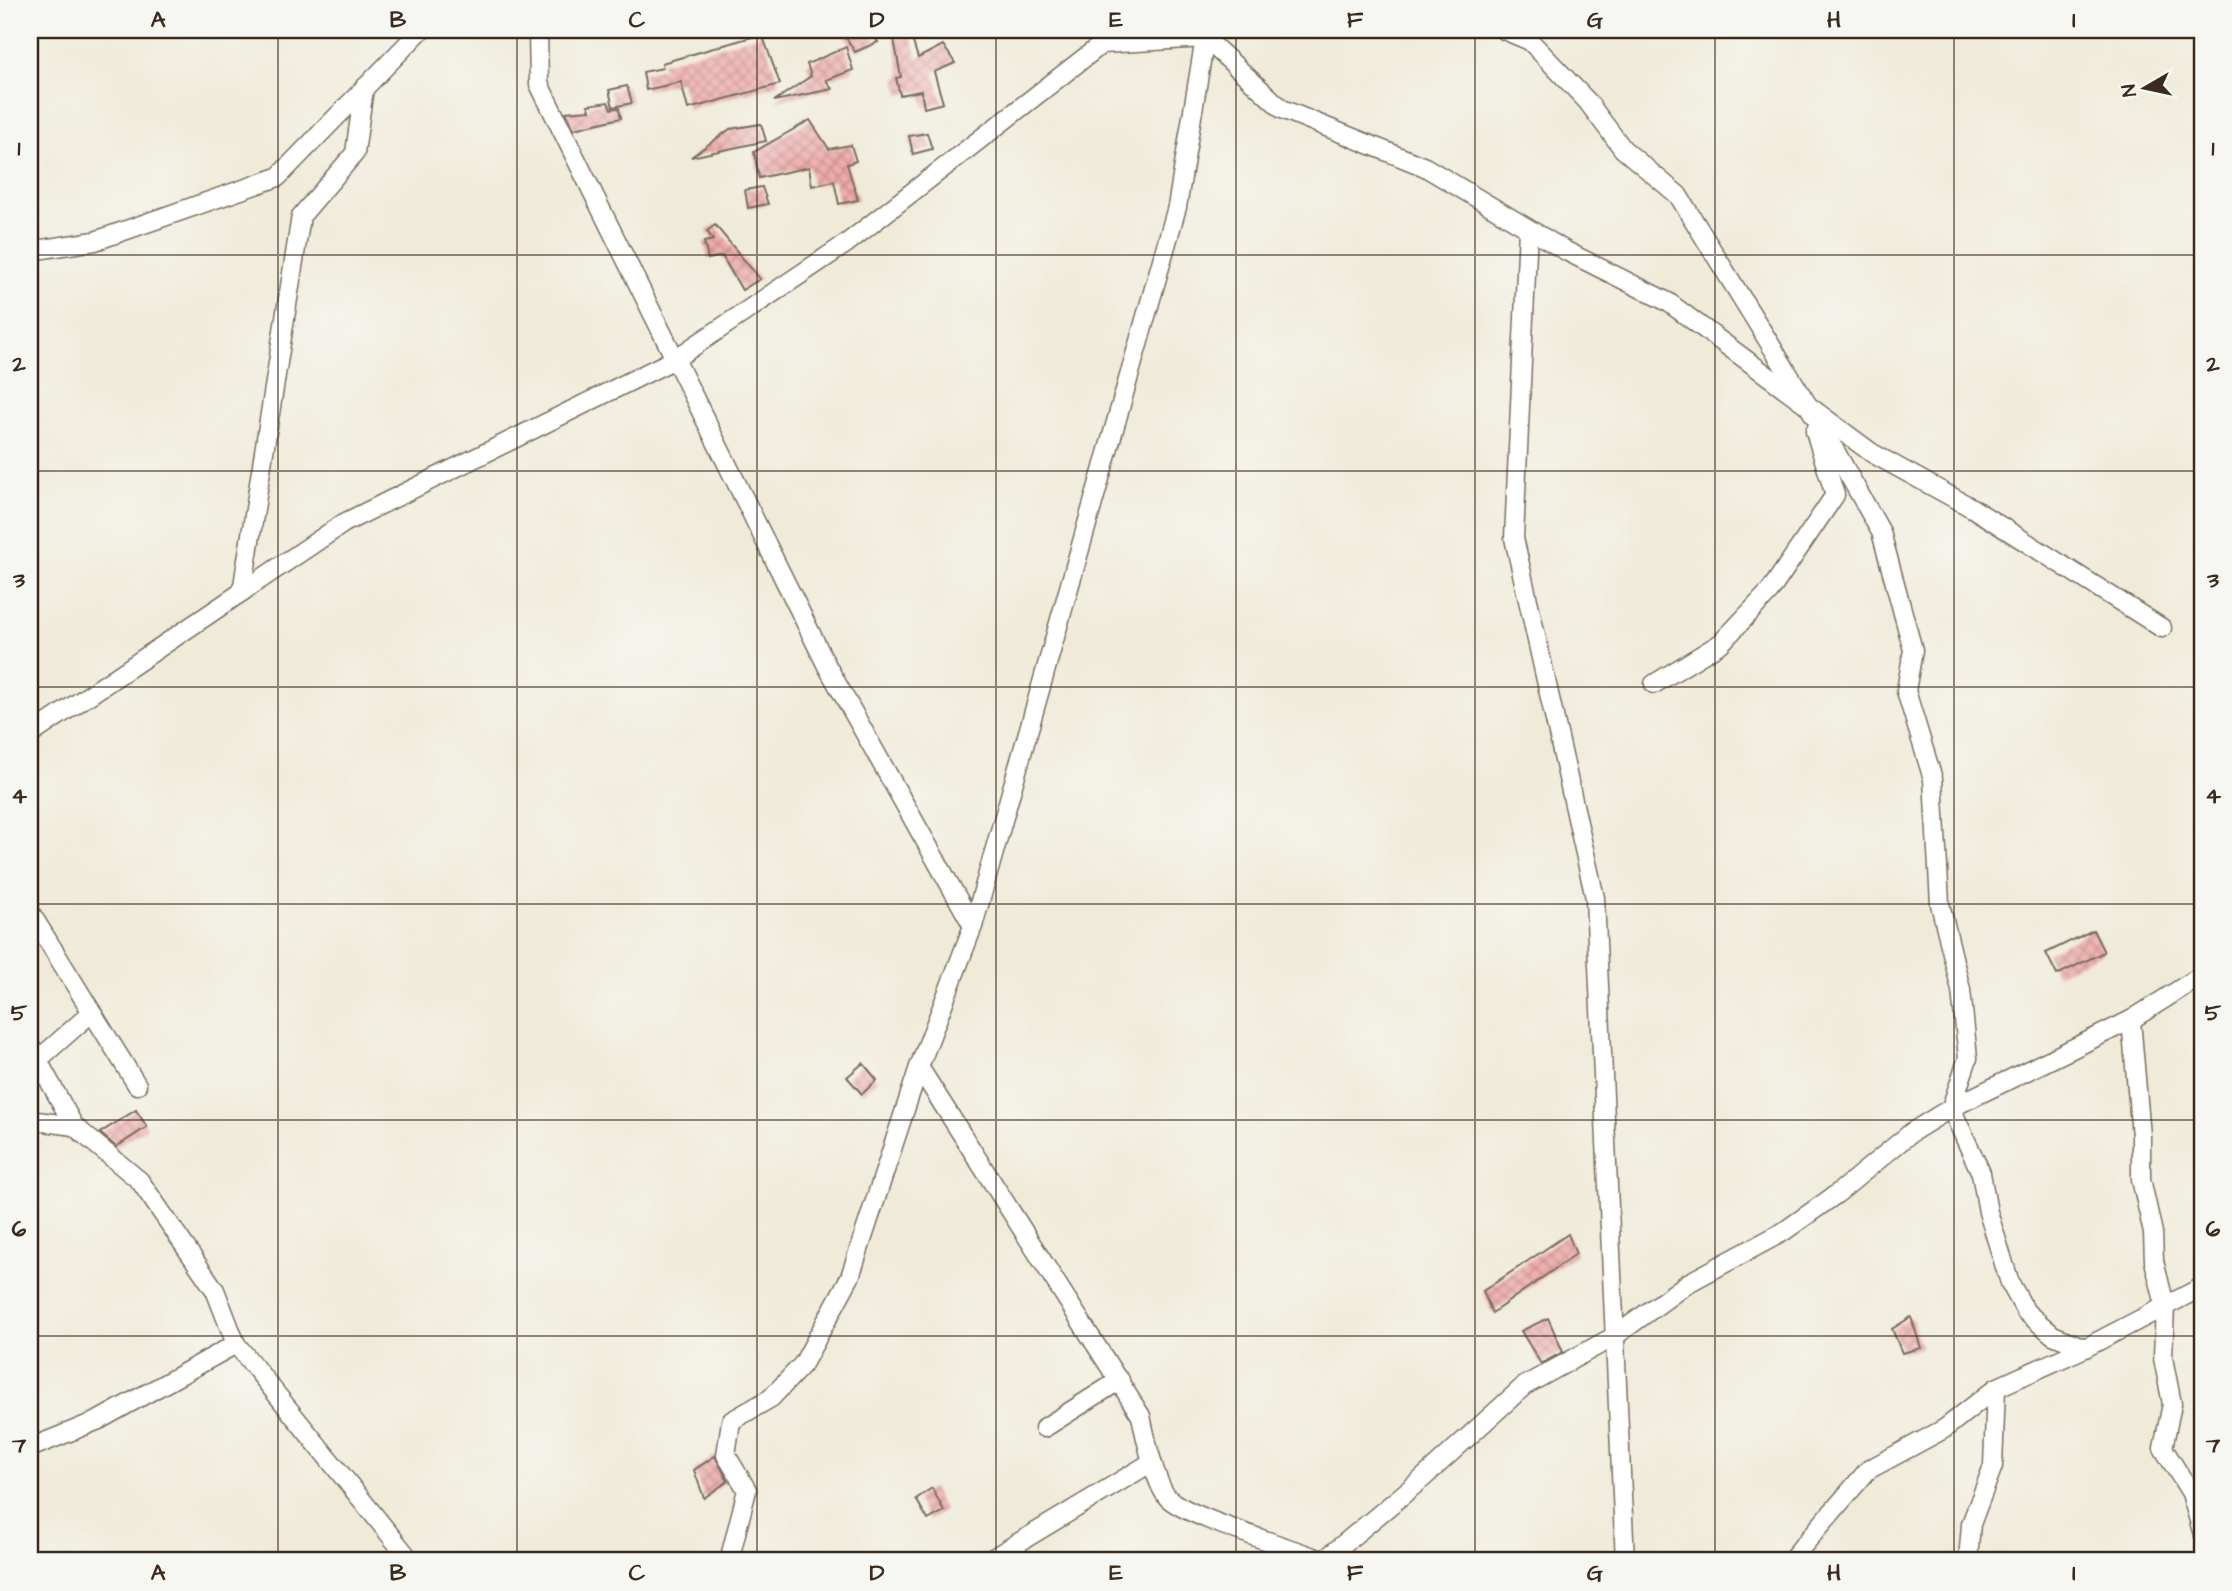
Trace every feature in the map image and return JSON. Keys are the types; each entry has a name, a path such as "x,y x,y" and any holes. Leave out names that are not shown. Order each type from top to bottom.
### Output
{"street":[{"path":"30,251 95,241 278,177 421,30"},
{"path":"538,30 539,84 827,666 973,926"},
{"path":"1504,30 1529,35 1587,101 1623,149 1678,195 1807,404 1881,532 1913,650 1906,691 1933,779 1940,904 1961,989 1968,1058 1951,1108 1981,1173 1988,1212 2010,1283 2026,1312 2053,1335 2085,1348"},
{"path":"30,735 344,523 675,359 846,243 1102,44 1209,34"},
{"path":"1209,34 1282,109 1425,167 1566,251 1668,302 1872,453 1972,508 2162,628"},
{"path":"729,1561 747,1490 726,1455 731,1421 771,1398 803,1364 850,1276 919,1067 973,926 1177,208 1209,34"},
{"path":"242,592 301,216 355,153 364,89"},
{"path":"1528,229 1514,538 1595,898 1625,1561"},
{"path":"1654,684 1721,643 1770,591 1835,495 1807,404"},
{"path":"30,912 137,1085"},
{"path":"919,1067 1141,1416 1152,1462 1168,1497 1199,1514 1323,1561 1423,1478 1524,1385 1615,1336 1688,1283 1783,1232 1838,1193 1912,1132 1951,1108 2131,1020 2202,975"},
{"path":"91,1013 32,1058 74,1126 140,1181 215,1290 236,1344 411,1561"},
{"path":"2131,1020 2141,1136 2141,1179 2152,1233 2154,1261 2165,1305 2163,1358 2172,1404 2163,1448 2191,1493 2202,1531"},
{"path":"30,1119 74,1126"},
{"path":"1790,1561 1868,1470 1944,1429 1996,1388 2085,1348 2202,1287"},
{"path":"30,1448 99,1420 236,1344"},
{"path":"1044,1429 1120,1380"},
{"path":"1968,1561 1971,1524 1993,1466 1996,1388"},
{"path":"988,1561 1152,1462"}],"building":[{"path":"855,30 870,30 878,42 855,52 845,36"},
{"path":"762,34 780,84 688,109 681,82 646,90 643,72 663,68 662,63"},
{"path":"911,36 918,58 943,45 955,63 934,72 943,103 924,108 921,91 900,95 896,78 901,77 894,39"},
{"path":"846,47 853,70 826,80 832,89 774,101 811,76 807,64"},
{"path":"627,86 632,103 613,107 609,90"},
{"path":"608,102 611,109 619,108 621,118 574,129 566,112 590,110 588,105"},
{"path":"810,120 829,149 851,145 856,161 847,164 858,200 839,204 834,181 812,186 809,167 759,178 754,152"},
{"path":"761,124 766,141 691,157 730,129"},
{"path":"927,133 932,149 913,154 909,136"},
{"path":"762,187 768,204 748,208 745,190"},
{"path":"715,225 760,279 742,290 722,256 708,259 704,242 713,240 707,231"},
{"path":"2093,930 2104,952 2057,975 2046,953"},
{"path":"863,1063 877,1080 862,1094 847,1077"},
{"path":"136,1110 147,1127 116,1147 100,1133"},
{"path":"1568,1234 1576,1254 1492,1313 1483,1291"},
{"path":"1911,1317 1921,1348 1902,1353 1892,1329"},
{"path":"1548,1318 1563,1352 1541,1364 1521,1331"},
{"path":"715,1456 728,1481 704,1498 694,1470"},
{"path":"932,1488 944,1511 928,1520 916,1499"}]}
